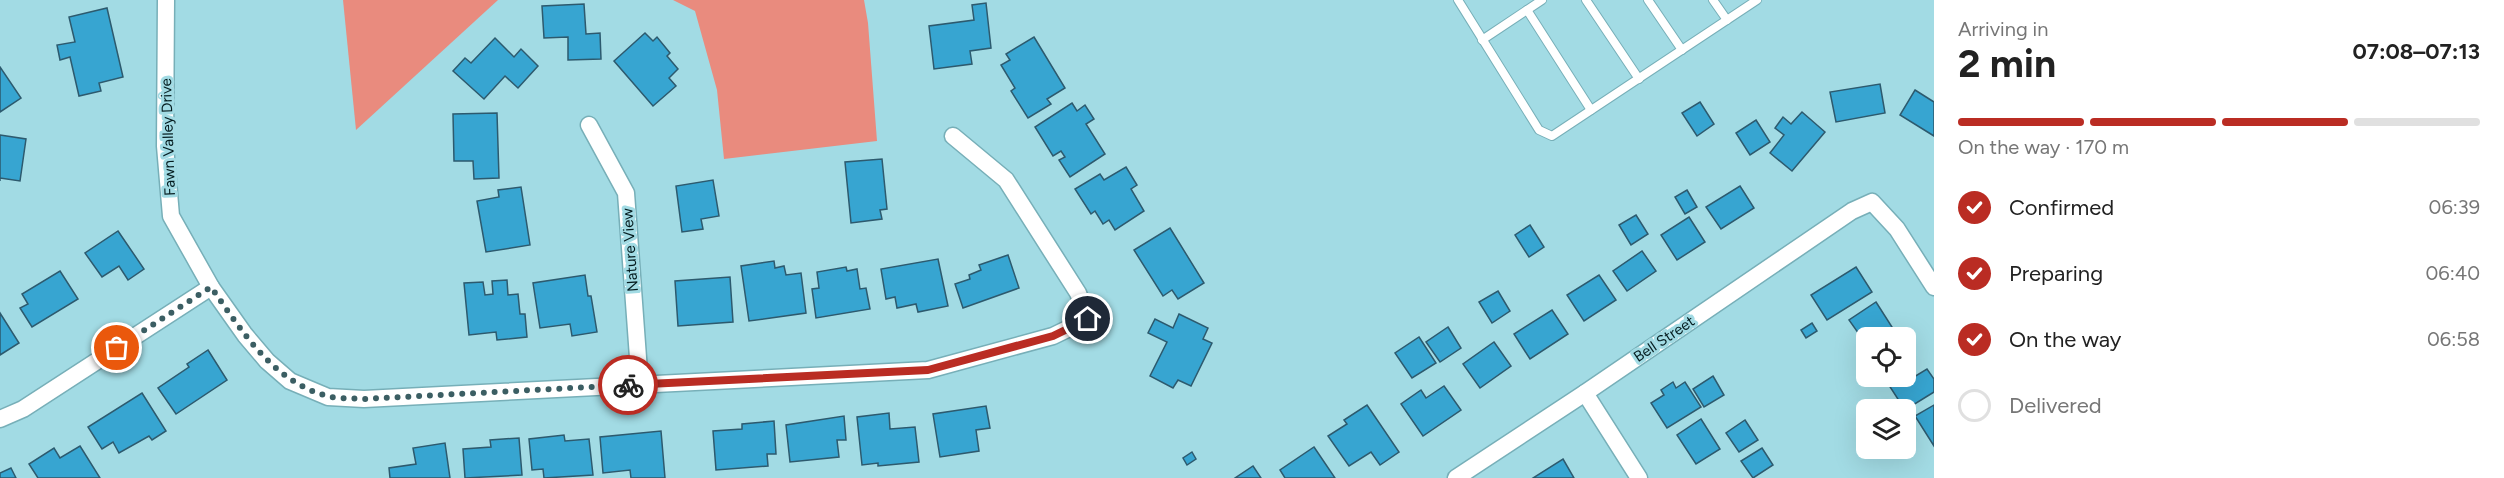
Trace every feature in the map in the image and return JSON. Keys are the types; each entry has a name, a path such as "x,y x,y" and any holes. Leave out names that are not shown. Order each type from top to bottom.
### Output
{"street":[{"name":"Fawn Valley Drive","path":"166,0 165,146 171,216 211,287 245,335 267,361 290,381 328,397 364,399 928,370 1053,336 1088,319 1078,293 1006,180 953,136"},
{"name":"Nature View","path":"589,125 626,193 640,385"},
{"name":"Bell Street","path":"1456,478 1852,211 1872,202 1897,229 1934,287"},
{"path":"0,419 23,409 211,287"},
{"path":"1585,393 1639,478"}],"lane":[{"path":"1458,0 1539,130 1552,136 1757,0"},
{"path":"1482,40 1542,0"},
{"path":"1586,0 1639,79"},
{"path":"1648,0 1682,50"},
{"path":"1713,0 1727,20"},
{"path":"1527,9 1592,110"}],"shaded area":[{"path":"343,0 498,0 356,130"},
{"path":"673,0 864,0 868,23 877,141 724,159 717,90 695,11"}],"building":[{"path":"986,3 991,48 970,51 972,64 934,69 929,26 974,20 972,5"},
{"path":"584,4 586,34 600,33 601,59 568,60 568,37 544,38 542,6"},
{"path":"107,8 123,77 99,83 101,91 79,96 70,57 60,60 57,45 75,42 69,17"},
{"path":"645,33 653,41 657,37 670,53 667,56 678,69 669,78 676,86 653,106 614,61"},
{"path":"1034,37 1065,88 1047,99 1051,104 1028,118 1011,91 1015,88 1001,65 1010,60 1006,54"},
{"path":"495,38 514,57 521,49 538,66 518,88 505,76 484,99 453,71 465,58 471,63"},
{"path":"0,67 21,98 0,112"},
{"path":"1880,84 1885,113 1836,122 1830,92"},
{"path":"1915,90 1934,102 1934,136 1900,115"},
{"path":"1700,102 1714,124 1697,136 1682,113"},
{"path":"1072,103 1077,111 1085,105 1094,119 1086,124 1105,154 1070,177 1059,160 1065,157 1061,151 1053,156 1035,127"},
{"path":"1802,112 1825,132 1792,171 1770,153 1784,135 1775,128 1783,117 1791,124"},
{"path":"497,113 499,178 474,179 473,161 454,161 453,114"},
{"path":"1756,120 1770,142 1750,155 1736,133"},
{"path":"0,135 26,139 20,181 0,178"},
{"path":"882,159 887,209 880,210 882,219 851,223 845,162"},
{"path":"1126,167 1137,185 1131,189 1144,211 1115,230 1109,220 1103,224 1095,211 1091,214 1075,189 1100,174 1104,180"},
{"path":"713,180 719,216 701,219 703,229 682,232 676,186"},
{"path":"1740,186 1754,208 1721,229 1706,207"},
{"path":"521,187 530,245 486,252 477,201 499,197 498,190"},
{"path":"1687,190 1697,207 1685,214 1675,197"},
{"path":"1636,215 1648,234 1631,245 1619,225"},
{"path":"1689,217 1705,242 1677,260 1661,235"},
{"path":"1530,225 1544,247 1529,257 1515,235"},
{"path":"1170,228 1204,283 1178,299 1172,290 1163,296 1134,250"},
{"path":"118,231 144,269 128,280 119,266 102,277 85,253"},
{"path":"1642,251 1656,271 1627,291 1613,271"},
{"path":"1008,255 1019,288 963,308 955,284 970,279 969,275 981,270 979,265"},
{"path":"938,259 948,306 918,312 916,304 897,308 895,297 886,299 881,269"},
{"path":"774,261 775,268 784,266 786,275 801,273 806,313 749,321 741,266"},
{"path":"846,267 847,271 857,269 860,289 866,288 870,309 816,318 812,289 819,288 817,272"},
{"path":"1856,267 1872,292 1827,320 1811,295"},
{"path":"60,271 78,299 32,327 20,308 28,304 22,294"},
{"path":"585,275 597,332 572,336 570,324 540,328 533,283"},
{"path":"1599,275 1616,300 1584,321 1567,295"},
{"path":"730,277 733,322 678,326 675,281"},
{"path":"507,280 508,295 518,294 520,314 525,314 527,337 497,340 496,332 469,335 464,283 483,282 485,295 493,294 492,281"},
{"path":"1498,291 1510,311 1492,323 1479,302"},
{"path":"1876,302 1892,327 1856,327 1856,330 1849,320"},
{"path":"1552,310 1568,334 1530,359 1514,334"},
{"path":"0,313 19,343 0,355"},
{"path":"1179,314 1208,328 1203,339 1212,343 1191,386 1178,380 1173,388 1150,376 1167,342 1148,333 1155,319 1173,328"},
{"path":"1812,323 1817,331 1806,338 1801,330"},
{"path":"1448,327 1461,348 1440,362 1426,342"},
{"path":"1419,337 1436,363 1412,378 1395,353"},
{"path":"1494,342 1511,366 1480,388 1463,364"},
{"path":"208,350 227,380 176,414 158,388 189,367 187,364"},
{"path":"1927,369 1934,379 1934,392 1916,403 1916,399 1898,399 1890,387 1916,387 1916,376"},
{"path":"1713,376 1724,395 1704,407 1693,389"},
{"path":"1673,382 1676,388 1685,382 1701,407 1667,428 1651,403 1664,395 1661,390"},
{"path":"1444,386 1461,410 1423,436 1401,404 1421,390 1426,398"},
{"path":"142,393 166,431 152,440 149,436 119,453 113,442 102,449 88,427"},
{"path":"1367,405 1399,452 1380,465 1371,452 1349,466 1328,436 1347,424 1344,420"},
{"path":"1934,405 1934,446 1916,418"},
{"path":"986,406 990,428 976,430 979,451 940,457 933,414"},
{"path":"889,413 890,429 915,427 919,462 878,466 878,463 862,465 857,417"},
{"path":"844,416 846,440 837,440 839,457 790,462 786,425"},
{"path":"1701,419 1720,449 1696,464 1677,435"},
{"path":"1745,420 1758,440 1739,452 1726,433"},
{"path":"774,421 776,454 767,454 768,466 716,470 713,431 742,429 742,424"},
{"path":"661,431 665,478 631,478 630,470 603,473 600,437"},
{"path":"564,435 565,441 589,439 593,475 544,478 543,469 532,470 529,439"},
{"path":"519,438 522,475 465,478 463,449 491,447 490,440"},
{"path":"445,443 450,478 390,478 389,468 416,464 413,448"},
{"path":"80,446 100,478 38,478 29,464 54,448 60,458"},
{"path":"1314,447 1335,478 1285,478 1280,470"},
{"path":"1762,448 1773,465 1753,478 1741,461"},
{"path":"1192,452 1196,459 1187,465 1183,458"},
{"path":"1563,459 1574,478 1533,478"},
{"path":"1253,466 1261,478 1235,478"},
{"path":"11,468 16,478 0,478 0,473"}],"way so far":[{"path":"117,348 211,287 245,335 267,361 290,381 328,397 364,399 628,385"}],"route":[{"path":"628,385 928,370 1053,336 1088,319"}]}
